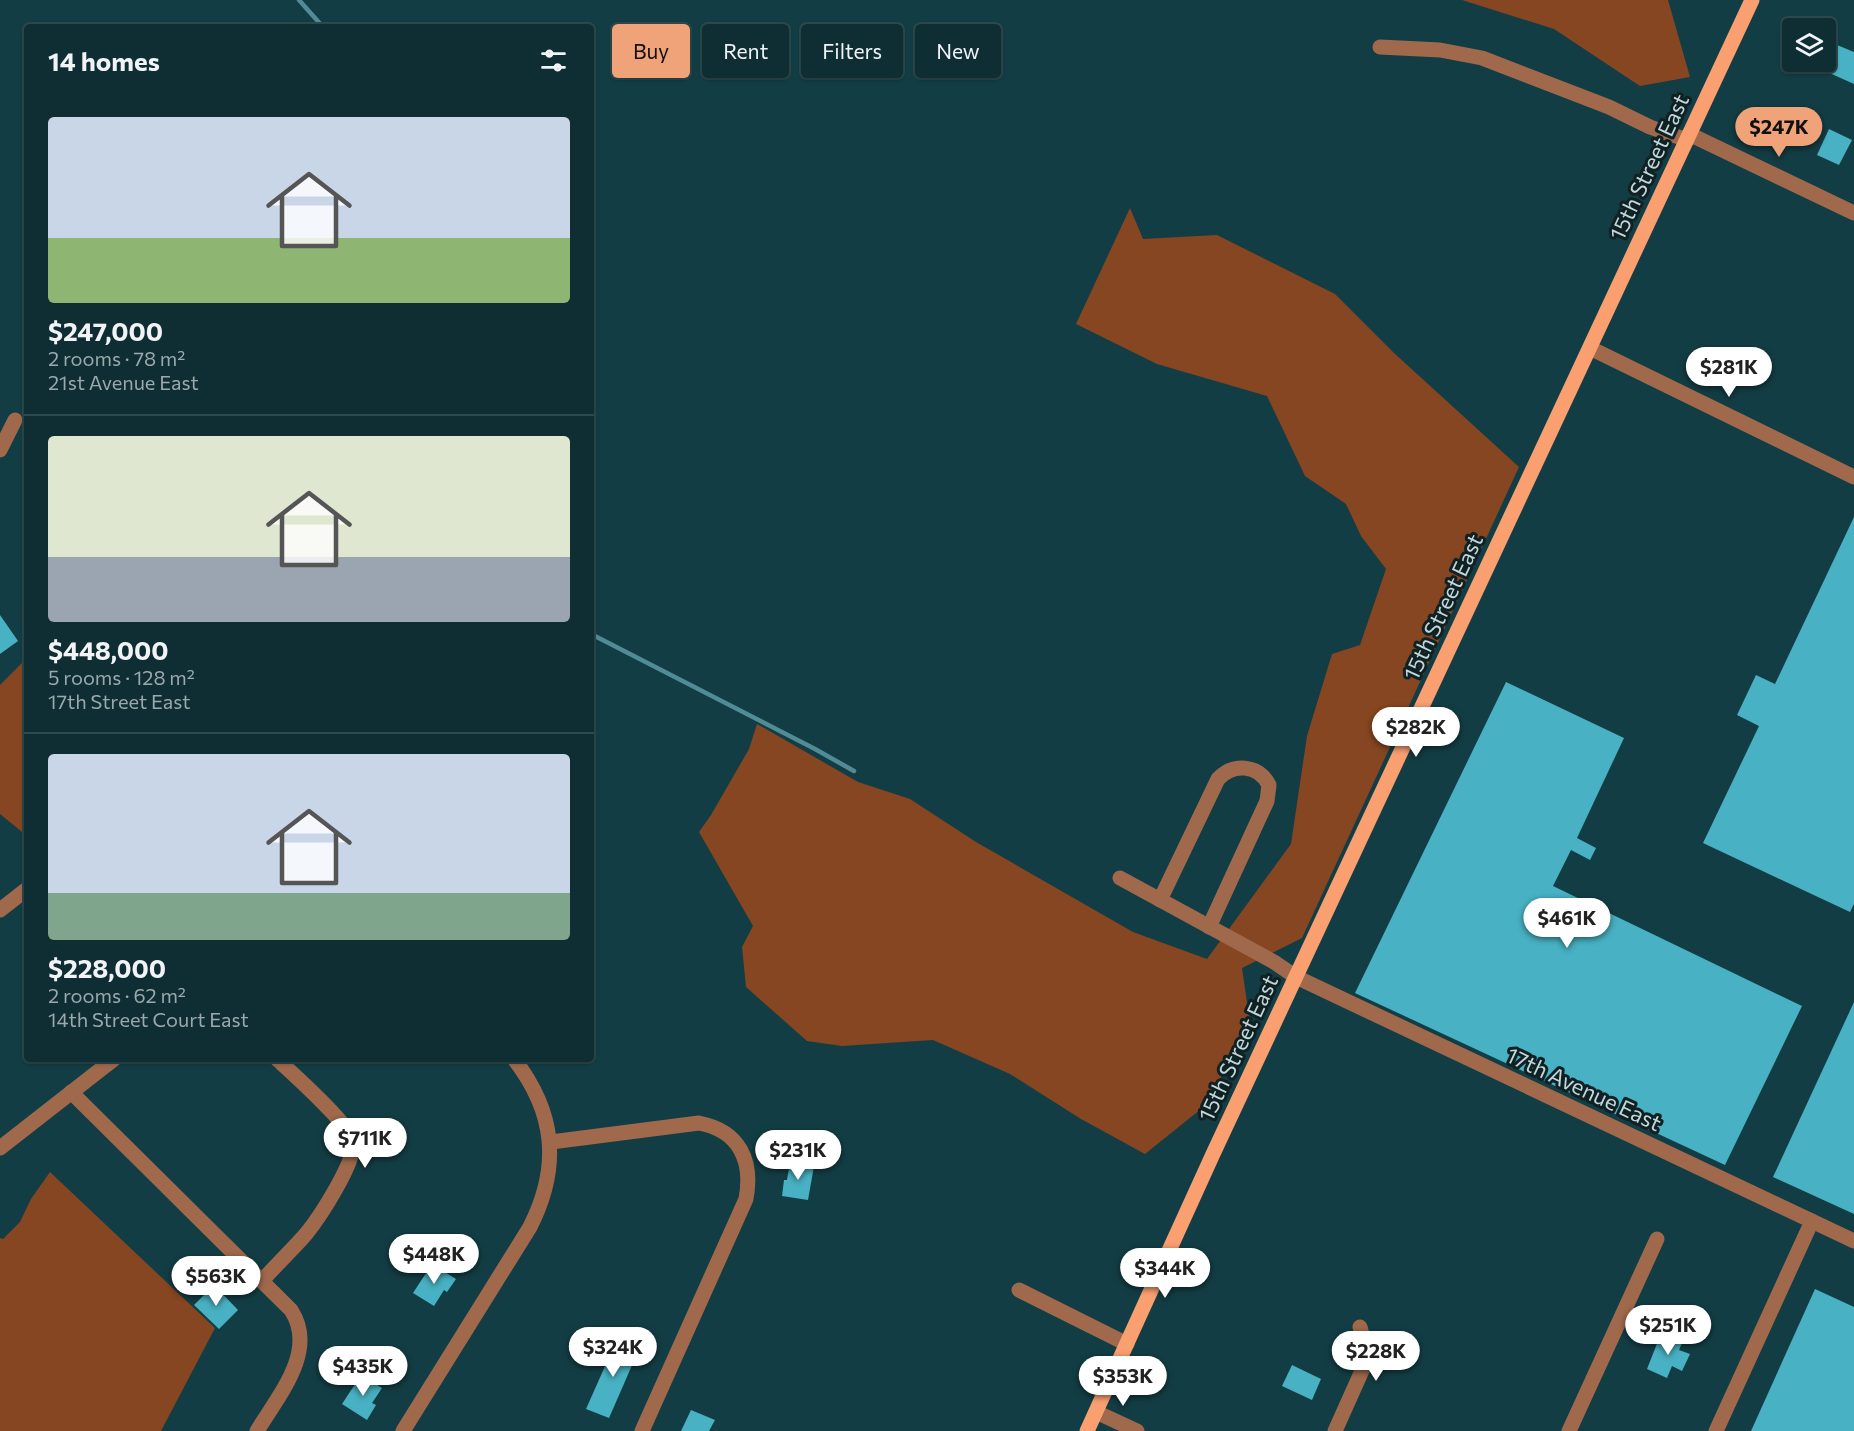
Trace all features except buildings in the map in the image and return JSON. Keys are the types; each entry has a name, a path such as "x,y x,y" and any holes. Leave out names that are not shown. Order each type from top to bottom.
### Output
{"main road":[{"name":"15th Street East","path":"1087,1431 1752,0"}],"street":[{"path":"1380,47 1440,50 1482,58 1598,103 1650,127 1688,137 1854,213"},
{"path":"1590,348 1854,477"},
{"path":"0,450 15,420"},
{"path":"1160,900 1218,779 1225,772 1236,768 1259,772 1269,785 1267,801 1209,927"},
{"name":"17th Avenue East","path":"1120,878 1274,962 1296,977 1854,1241"},
{"path":"0,910 24,891"},
{"path":"0,1148 110,1062"},
{"path":"262,1281 308,1232 347,1170 354,1147 353,1140 344,1125 281,1062"},
{"path":"403,1431 537,1212 546,1185 551,1143 534,1089 516,1062"},
{"path":"71,1092 262,1281 295,1317 300,1332 298,1359 257,1431"},
{"path":"551,1143 699,1123 722,1131 735,1142 747,1164 749,1183 746,1199 642,1431"},
{"path":"1716,1431 1812,1221"},
{"path":"1569,1431 1657,1239"},
{"path":"1019,1290 1127,1344"},
{"path":"1335,1431 1365,1364 1364,1341 1360,1327"},
{"path":"1096,1412 1137,1431"}],"shaded area":[{"path":"1462,0 1668,0 1690,77 1640,86 1554,29"},
{"path":"1130,208 1143,239 1217,235 1335,294 1394,353 1519,467 1302,938 1242,968 1250,1023 1206,1105 1145,1154 1081,1119 1010,1074 933,1040 842,1046 807,1041 746,987 742,947 753,926 699,832 749,749 757,724 858,782 910,799 976,842 1133,932 1207,959 1291,844 1307,736 1332,654 1360,645 1386,569 1361,536 1346,504 1305,476 1267,396 1157,364 1076,324"},
{"path":"24,661 24,834 0,814 0,685"},
{"path":"50,1172 215,1328 161,1431 0,1431 0,1238 3,1239 20,1222 31,1199"}],"waterway":[{"path":"299,0 320,24"},
{"path":"594,636 854,771"}]}
